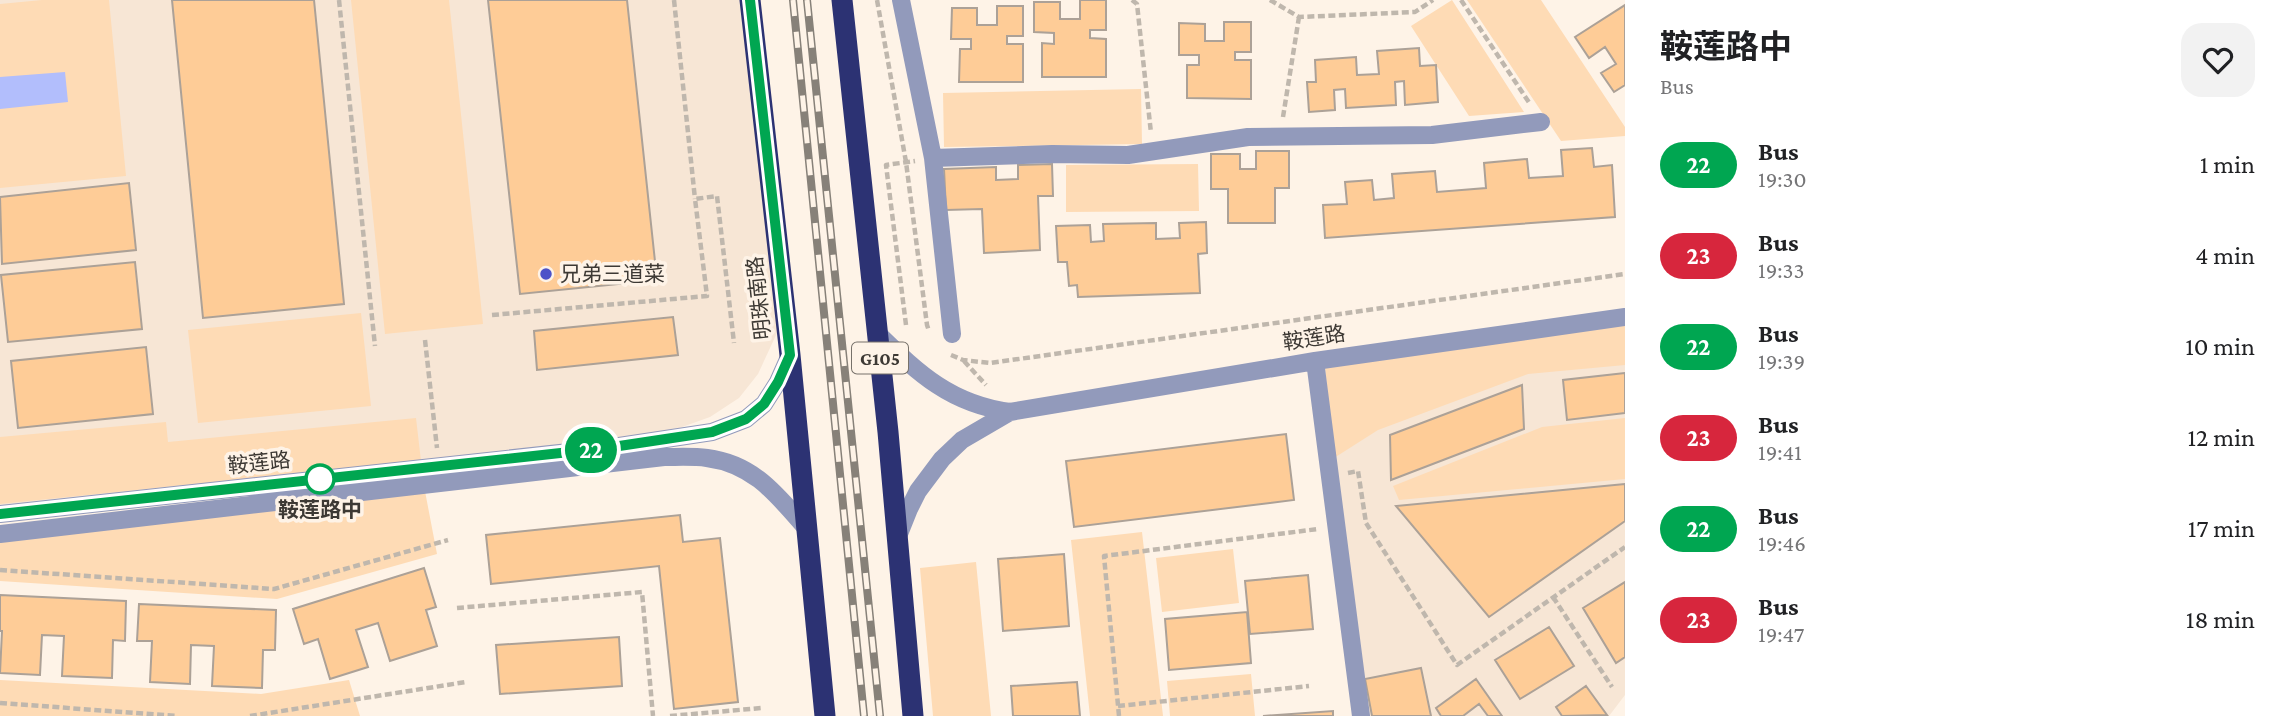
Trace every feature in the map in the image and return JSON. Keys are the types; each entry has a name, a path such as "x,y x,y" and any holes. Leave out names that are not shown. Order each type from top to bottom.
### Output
{"highway":[{"name":"明珠南路","path":"750,0 790,355 825,716"},
{"name":"G105","path":"842,0 878,334 914,716"}],"street":[{"path":"901,0 933,158 953,334"},
{"path":"933,158 1052,154 1128,155 1248,137 1432,135 1541,122"},
{"name":"鞍莲路","path":"1010,412 1315,360 1625,317"},
{"path":"878,334 925,377 954,396 986,408 1010,412"},
{"path":"608,456 712,432 746,419 764,404 790,355"},
{"path":"1315,360 1361,716"},
{"path":"897,539 918,491 942,459 962,440 1010,412"},
{"path":"608,456 708,458 747,470 775,491 806,528"},
{"name":"鞍莲路","path":"0,514 439,466 608,456"},
{"name":"鞍莲路","path":"0,534 608,456"}],"path":[{"path":"339,0 374,346"},
{"path":"492,315 706,296 674,0"},
{"path":"877,0 906,162 927,325 933,340"},
{"path":"1142,0 1135,2 1153,151"},
{"path":"1270,0 1298,17 1415,12 1433,0"},
{"path":"1461,0 1541,122"},
{"path":"1280,136 1298,17"},
{"path":"906,325 886,165 933,158"},
{"path":"695,199 717,197 734,343"},
{"path":"944,352 963,360 990,363 1625,274"},
{"path":"953,334 963,360 1010,412"},
{"path":"425,340 439,466"},
{"path":"1329,475 1358,471 1366,523 1457,665 1625,547"},
{"path":"1119,716 1104,556 1336,527"},
{"path":"0,570 274,589 448,540"},
{"path":"457,608 642,592 653,716"},
{"path":"1553,597 1612,687"},
{"path":"250,716 466,682"},
{"path":"1118,706 1309,687"},
{"path":"0,703 177,716"},
{"path":"670,716 761,708"}],"shaded area":[{"path":"0,0 749,0 783,320 758,374 739,398 710,417 668,432 0,508"},
{"path":"42,0 109,0 126,176 0,188 0,4"},
{"path":"351,0 449,0 483,324 385,334"},
{"path":"1452,0 1524,112 1469,116 1411,26"},
{"path":"1467,0 1541,0 1625,127 1625,136 1561,141"},
{"path":"1141,89 1142,144 944,147 943,93"},
{"path":"1198,164 1199,211 1066,212 1066,165"},
{"path":"361,313 371,406 198,423 188,330"},
{"path":"1625,320 1625,695 1609,716 1361,716 1315,361"},
{"path":"1625,323 1625,365 1528,374 1378,430 1334,458 1325,366"},
{"path":"416,418 421,461 0,504 0,437 166,422 168,442"},
{"path":"1625,418 1625,479 1399,500 1393,486 1542,427"},
{"path":"424,486 437,554 277,599 0,581 0,536"},
{"path":"1142,532 1163,716 1090,716 1071,540"},
{"path":"1233,549 1239,603 1162,612 1156,558"},
{"path":"976,562 991,716 933,716 920,568"},
{"path":"1251,674 1255,716 1170,716 1167,681"},
{"path":"0,680 261,694 349,680 360,716 0,716"}],"water":[{"path":"65,72 68,102 0,109 0,77"}],"building":[{"path":"172,0 314,0 344,304 203,318"},
{"path":"488,0 627,0 657,280 520,294"},
{"path":"1080,0 1106,0 1106,30 1090,30 1090,38 1106,39 1106,77 1042,77 1042,43 1054,44 1054,33 1034,32 1034,2 1060,2 1060,19 1080,19"},
{"path":"1625,5 1625,85 1614,92 1601,73 1616,64 1605,47 1589,58 1575,37"},
{"path":"997,6 1023,6 1023,36 1007,36 1007,44 1023,44 1023,82 959,82 960,49 971,49 971,39 951,39 952,8 977,8 977,25 997,25"},
{"path":"1224,22 1251,22 1251,52 1235,52 1235,60 1251,60 1251,99 1187,98 1187,65 1199,65 1199,55 1179,55 1179,23 1205,24 1205,41 1224,41"},
{"path":"1419,48 1420,66 1436,65 1438,102 1405,105 1404,81 1395,82 1396,105 1346,108 1345,89 1334,90 1335,110 1309,112 1307,82 1316,82 1315,60 1356,57 1357,75 1379,74 1377,51"},
{"path":"1592,148 1594,167 1612,165 1615,217 1325,238 1323,205 1347,204 1345,182 1372,180 1374,200 1394,198 1392,174 1435,171 1437,192 1486,188 1484,163 1527,159 1529,178 1563,176 1561,150"},
{"path":"1256,151 1289,151 1289,188 1275,188 1275,223 1228,223 1228,189 1211,189 1211,154 1240,154 1240,169 1256,169"},
{"path":"1052,164 1053,196 1038,196 1040,250 984,253 982,209 946,210 944,169 996,167 996,180 1018,179 1018,165"},
{"path":"129,183 136,250 2,264 0,197"},
{"path":"1206,222 1207,253 1198,254 1200,293 1078,297 1077,285 1069,286 1067,262 1058,262 1056,226 1090,225 1091,242 1104,241 1103,224 1156,223 1156,239 1180,238 1179,223"},
{"path":"135,262 142,329 8,342 1,275"},
{"path":"673,317 678,355 537,370 534,331"},
{"path":"146,347 153,414 18,428 11,361"},
{"path":"1625,373 1625,413 1567,420 1563,380"},
{"path":"1522,385 1524,429 1391,480 1390,435"},
{"path":"1286,434 1294,500 1074,527 1066,461"},
{"path":"1625,484 1625,521 1489,617 1396,506"},
{"path":"680,515 683,542 720,538 738,702 674,709 659,566 491,584 486,535"},
{"path":"1064,554 1069,626 1003,631 998,559"},
{"path":"424,568 436,607 426,610 437,646 390,661 378,623 356,630 368,667 330,679 318,639 304,644 293,609"},
{"path":"1308,575 1313,629 1250,634 1245,581"},
{"path":"1625,582 1625,657 1616,663 1583,608"},
{"path":"0,595 126,601 125,641 113,640 112,678 62,676 64,636 42,635 40,675 0,673"},
{"path":"139,604 276,610 275,650 263,650 262,688 212,686 214,646 191,645 190,684 150,682 152,641 137,641"},
{"path":"1247,612 1251,663 1169,670 1165,619"},
{"path":"1549,627 1574,666 1520,699 1495,660"},
{"path":"619,637 622,686 500,694 496,645"},
{"path":"1421,668 1431,716 1372,716 1365,679"},
{"path":"1476,679 1502,716 1488,716 1479,704 1463,716 1441,716 1436,708"},
{"path":"1077,682 1080,716 1013,716 1011,686"},
{"path":"1586,686 1607,715 1562,716 1556,707"},
{"path":"1333,711 1333,716 1263,716"}],"railway":[{"path":"793,0 864,716"},
{"path":"807,0 880,716"}],"bus line":[{"name":"22","path":"0,514 606,448 712,432 746,419 764,404 790,355 750,0"}],"place":[{"name":"兄弟三道菜","path":"546,274"},
{"name":"鞍莲路中","path":"320,479"}]}
